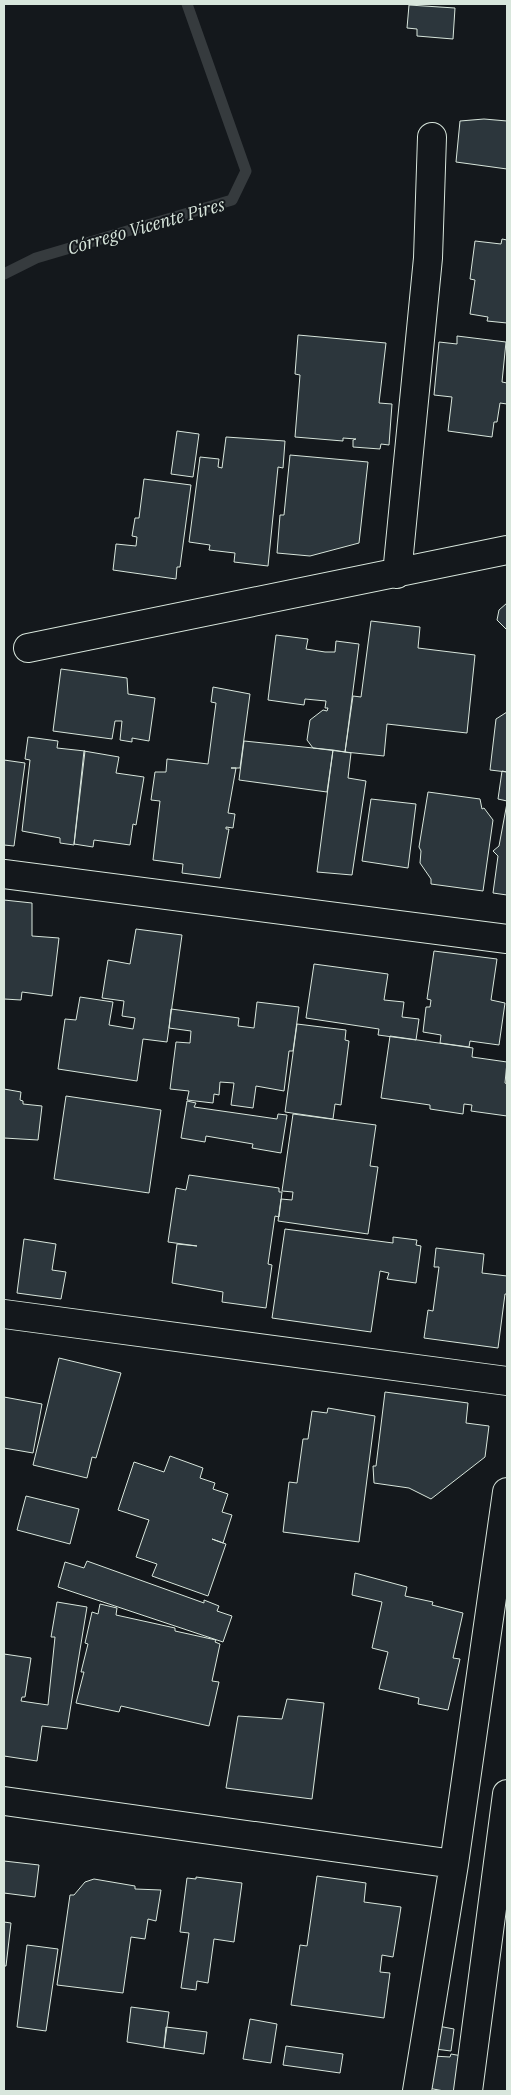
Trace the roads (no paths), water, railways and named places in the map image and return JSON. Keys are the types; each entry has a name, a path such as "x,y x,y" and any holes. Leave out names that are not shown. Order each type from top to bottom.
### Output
{"street":[{"path":"397,574 428,258 432,137"},
{"path":"28,648 507,550"},
{"path":"4,874 507,939"},
{"path":"4,1314 507,1381"},
{"path":"417,2091 454,1864 507,1492"},
{"path":"468,2091 507,1794"},
{"path":"4,1801 454,1864"}],"waterway":[{"name":"Córrego Vicente Pires","path":"4,274 36,258 232,200 246,171 187,4"}]}
